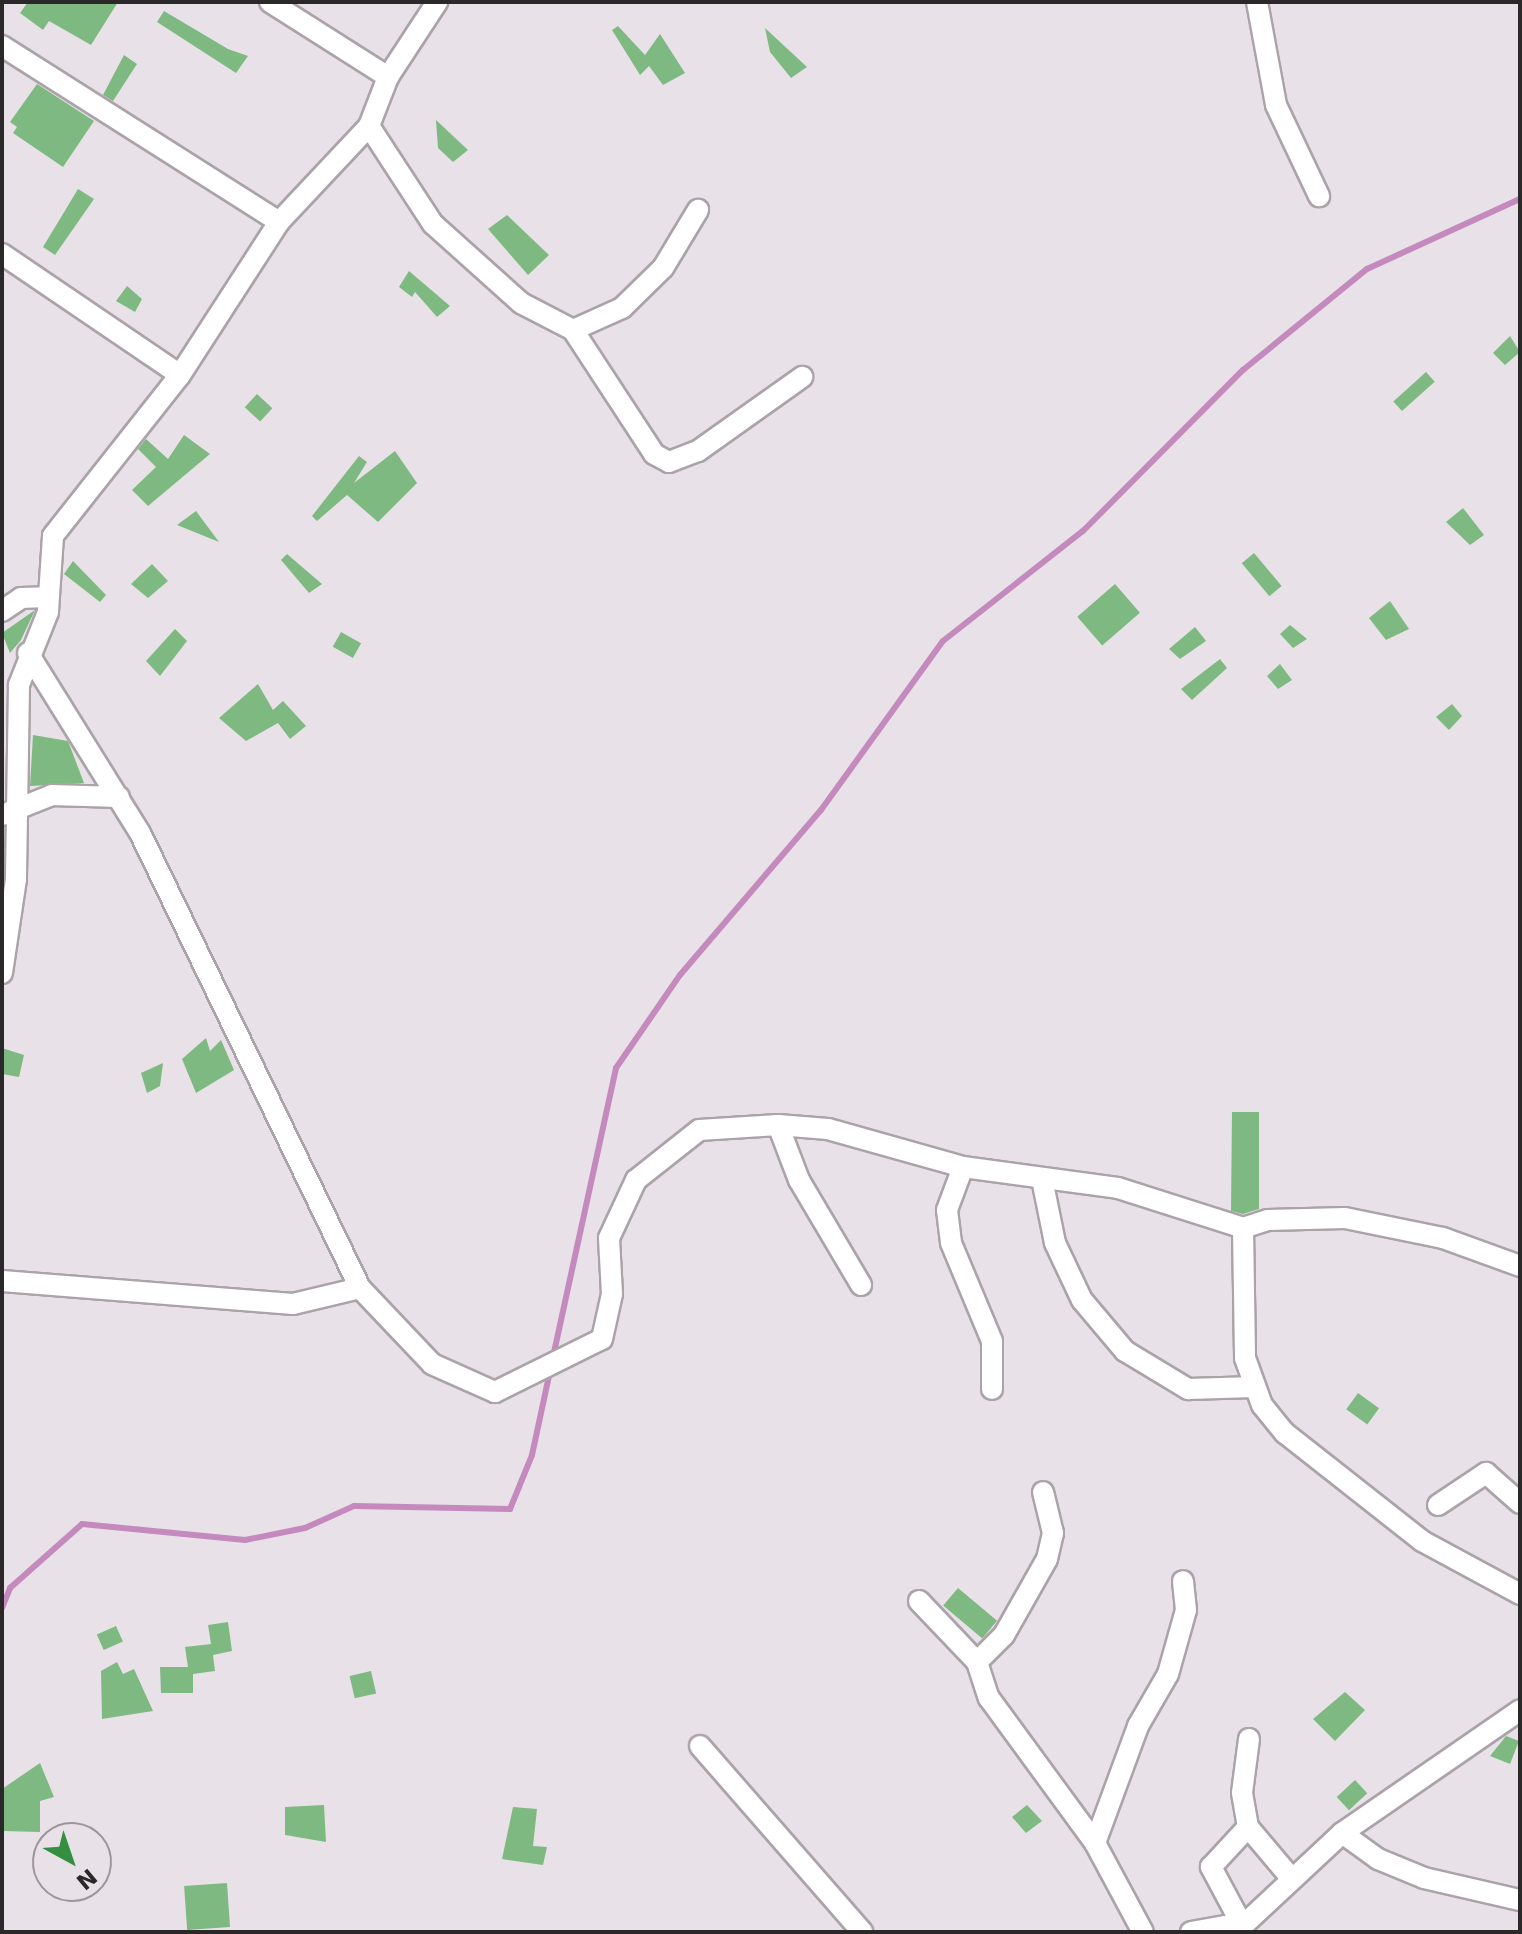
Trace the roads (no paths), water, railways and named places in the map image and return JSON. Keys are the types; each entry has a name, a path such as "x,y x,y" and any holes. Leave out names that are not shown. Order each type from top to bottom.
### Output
{"street":[{"path":"270,2 388,77"},
{"path":"2,973 19,685 28,653 48,612 46,597 53,536 180,375 279,222 369,126 388,77 437,2"},
{"path":"1257,2 1276,105 1319,196"},
{"path":"2,46 279,222"},
{"path":"369,126 433,224 521,303 573,330 654,454 669,462 698,451 802,377"},
{"path":"573,330 622,308 642,288 698,210"},
{"path":"2,254 180,375"},
{"path":"2,611 21,598 46,597"},
{"path":"28,653 119,797 360,1288 432,1364 495,1392 602,1339 612,1294 609,1238 636,1180 699,1130 778,1125 828,1129 963,1167 1118,1188 1243,1228 1268,1220 1345,1218 1443,1238 1520,1266"},
{"path":"10,812 52,795 119,797"},
{"path":"778,1125 799,1180 861,1285"},
{"path":"963,1167 947,1210 951,1243 992,1341 992,1389"},
{"path":"1042,1179 1055,1243 1082,1300 1125,1351 1188,1389 1255,1387"},
{"path":"1243,1228 1245,1358 1255,1387 1285,1433 1422,1541 1520,1594"},
{"path":"2,1281 293,1304 360,1288"},
{"path":"1438,1505 1486,1473 1520,1503"},
{"path":"977,1662 1004,1635 1047,1559 1053,1533 1043,1492"},
{"path":"1095,1843 1138,1726 1168,1674 1186,1610 1183,1581"},
{"path":"919,1601 977,1662 989,1698 1095,1843 1143,1932"},
{"path":"1191,1932 1238,1928 1342,1833 1518,1706"},
{"path":"1249,1739 1242,1793 1248,1827 1292,1879"},
{"path":"700,1746 862,1932"},
{"path":"1238,1928 1211,1867 1248,1827"},
{"path":"1342,1833 1378,1859 1424,1878 1520,1900"}],"waterway":[{"path":"553,1357 616,1068 680,975 821,810 943,641 1083,531 1243,370 1367,269 1520,199"},
{"path":"2,1608 10,1588 82,1524 245,1540 305,1528 354,1506 510,1509 532,1455 550,1371"}]}
